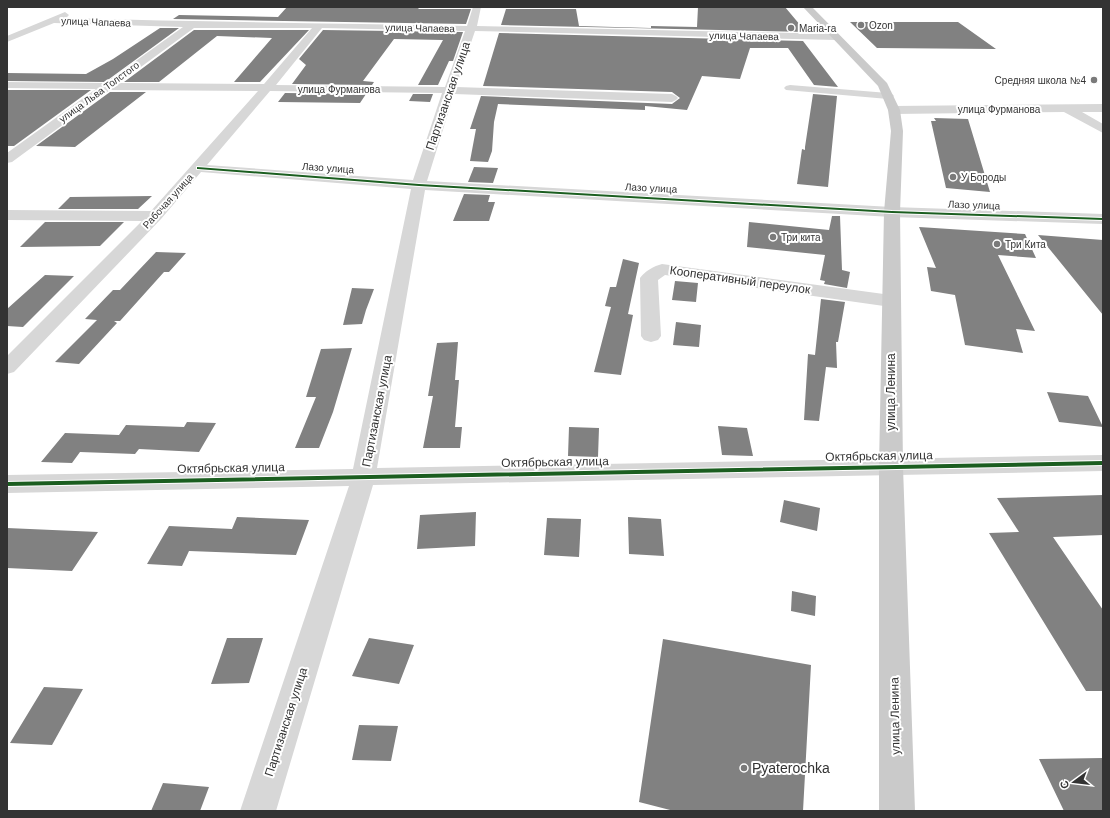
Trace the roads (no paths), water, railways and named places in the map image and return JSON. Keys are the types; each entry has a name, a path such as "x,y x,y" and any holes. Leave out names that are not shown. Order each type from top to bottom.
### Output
{"main road":[{"name":"улица Ленина","path":"807,7 883,85 891,103 897,131 892,212 891,301 891,467 897,811"}],"street":[{"name":"Партизанская улица","path":"258,811 364,476 419,185 477,7"},
{"path":"7,39 73,12"},
{"name":"улица Чапаева","path":"52,20 192,25 319,25 836,37"},
{"name":"улица Льва Толстого","path":"7,159 192,25"},
{"name":"Рабочая улица","path":"7,368 156,216 267,88 319,25"},
{"name":"улица Фурманова","path":"7,85 449,90 672,98"},
{"name":"улица Фурманова","path":"790,88 891,103 1068,109 1103,108"},
{"path":"1068,109 1103,130"},
{"name":"Лазо улица","path":"198,168 419,185 892,212 1103,219"},
{"path":"7,215 156,216"},
{"name":"Кооперативный переулок","path":"651,336 649,278 662,269 891,301"},
{"name":"Октябрьская улица","path":"7,484 1103,463"}],"place":[{"name":"Ozon","path":"861,25"},
{"name":"Maria-ra","path":"791,28"},
{"name":"Средняя школа №4","path":"1094,80"},
{"name":"У Бороды","path":"953,177"},
{"name":"Три кита","path":"773,237"},
{"name":"Три Кита","path":"997,244"},
{"name":"Pyaterochka","path":"744,768"}]}
